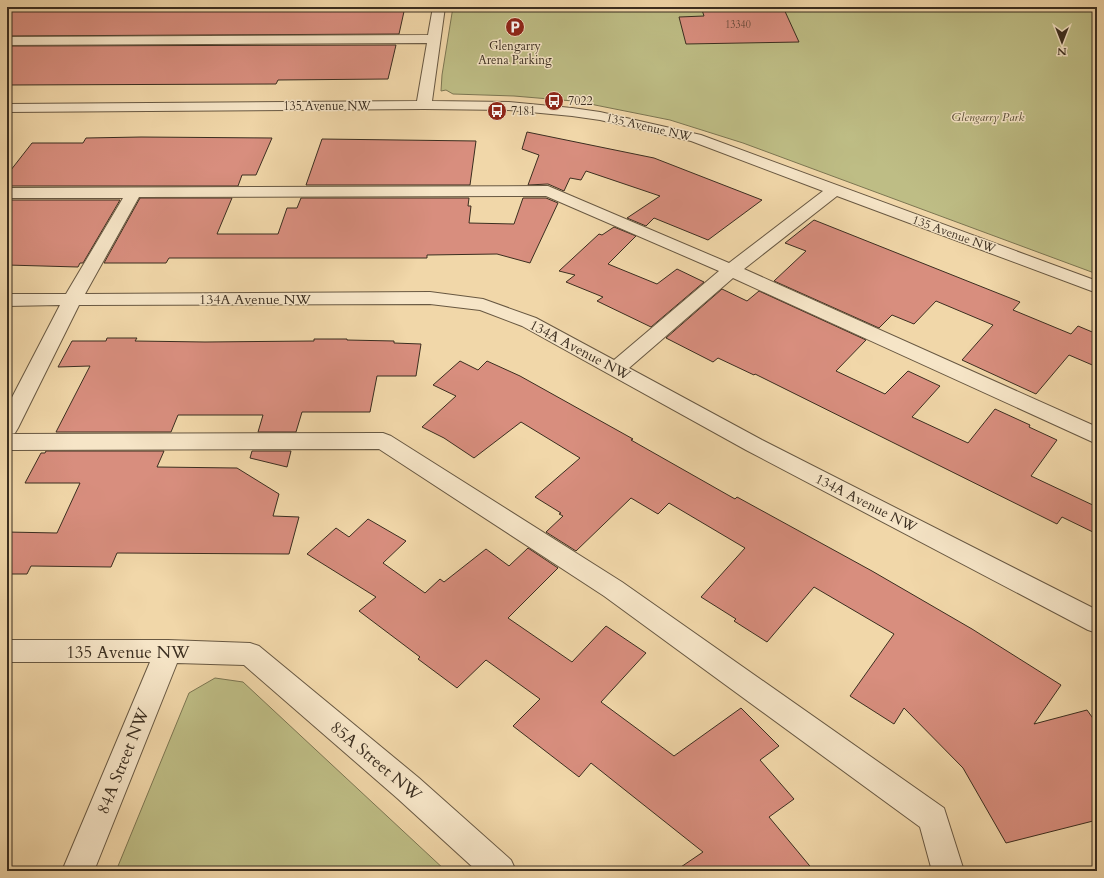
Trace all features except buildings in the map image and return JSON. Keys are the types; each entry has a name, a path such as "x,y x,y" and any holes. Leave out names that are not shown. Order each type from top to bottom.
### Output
{"street":[{"path":"424,105 439,7"},
{"path":"7,41 435,39"},
{"name":"135 Avenue NW","path":"10,112 424,105 509,106 572,112 625,121 696,138 1097,287"},
{"path":"616,369 731,270 834,190"},
{"path":"7,193 133,194 548,191 731,270 1097,436"},
{"path":"7,428 73,299 133,194"},
{"name":"134A Avenue NW","path":"7,300 430,298 483,305 529,322 754,445 1097,622"},
{"path":"7,442 383,441 613,589 933,818 948,871"},
{"name":"135 Avenue NW","path":"7,651 168,651 250,654"},
{"name":"84A Street NW","path":"78,871 168,651"},
{"name":"85A Street NW","path":"250,654 408,788 500,871"}],"green space":[{"name":"Glengarry Park","path":"453,7 1097,7 1097,274 743,143 670,120 585,102 514,96 453,94 446,90 441,91 442,75"},
{"path":"215,678 243,682 446,871 116,871 189,693"}],"place":[{"name":"Glengarry Arena Parking","path":"515,27"},
{"name":"7022","path":"554,101"},
{"name":"7181","path":"497,111"}]}
